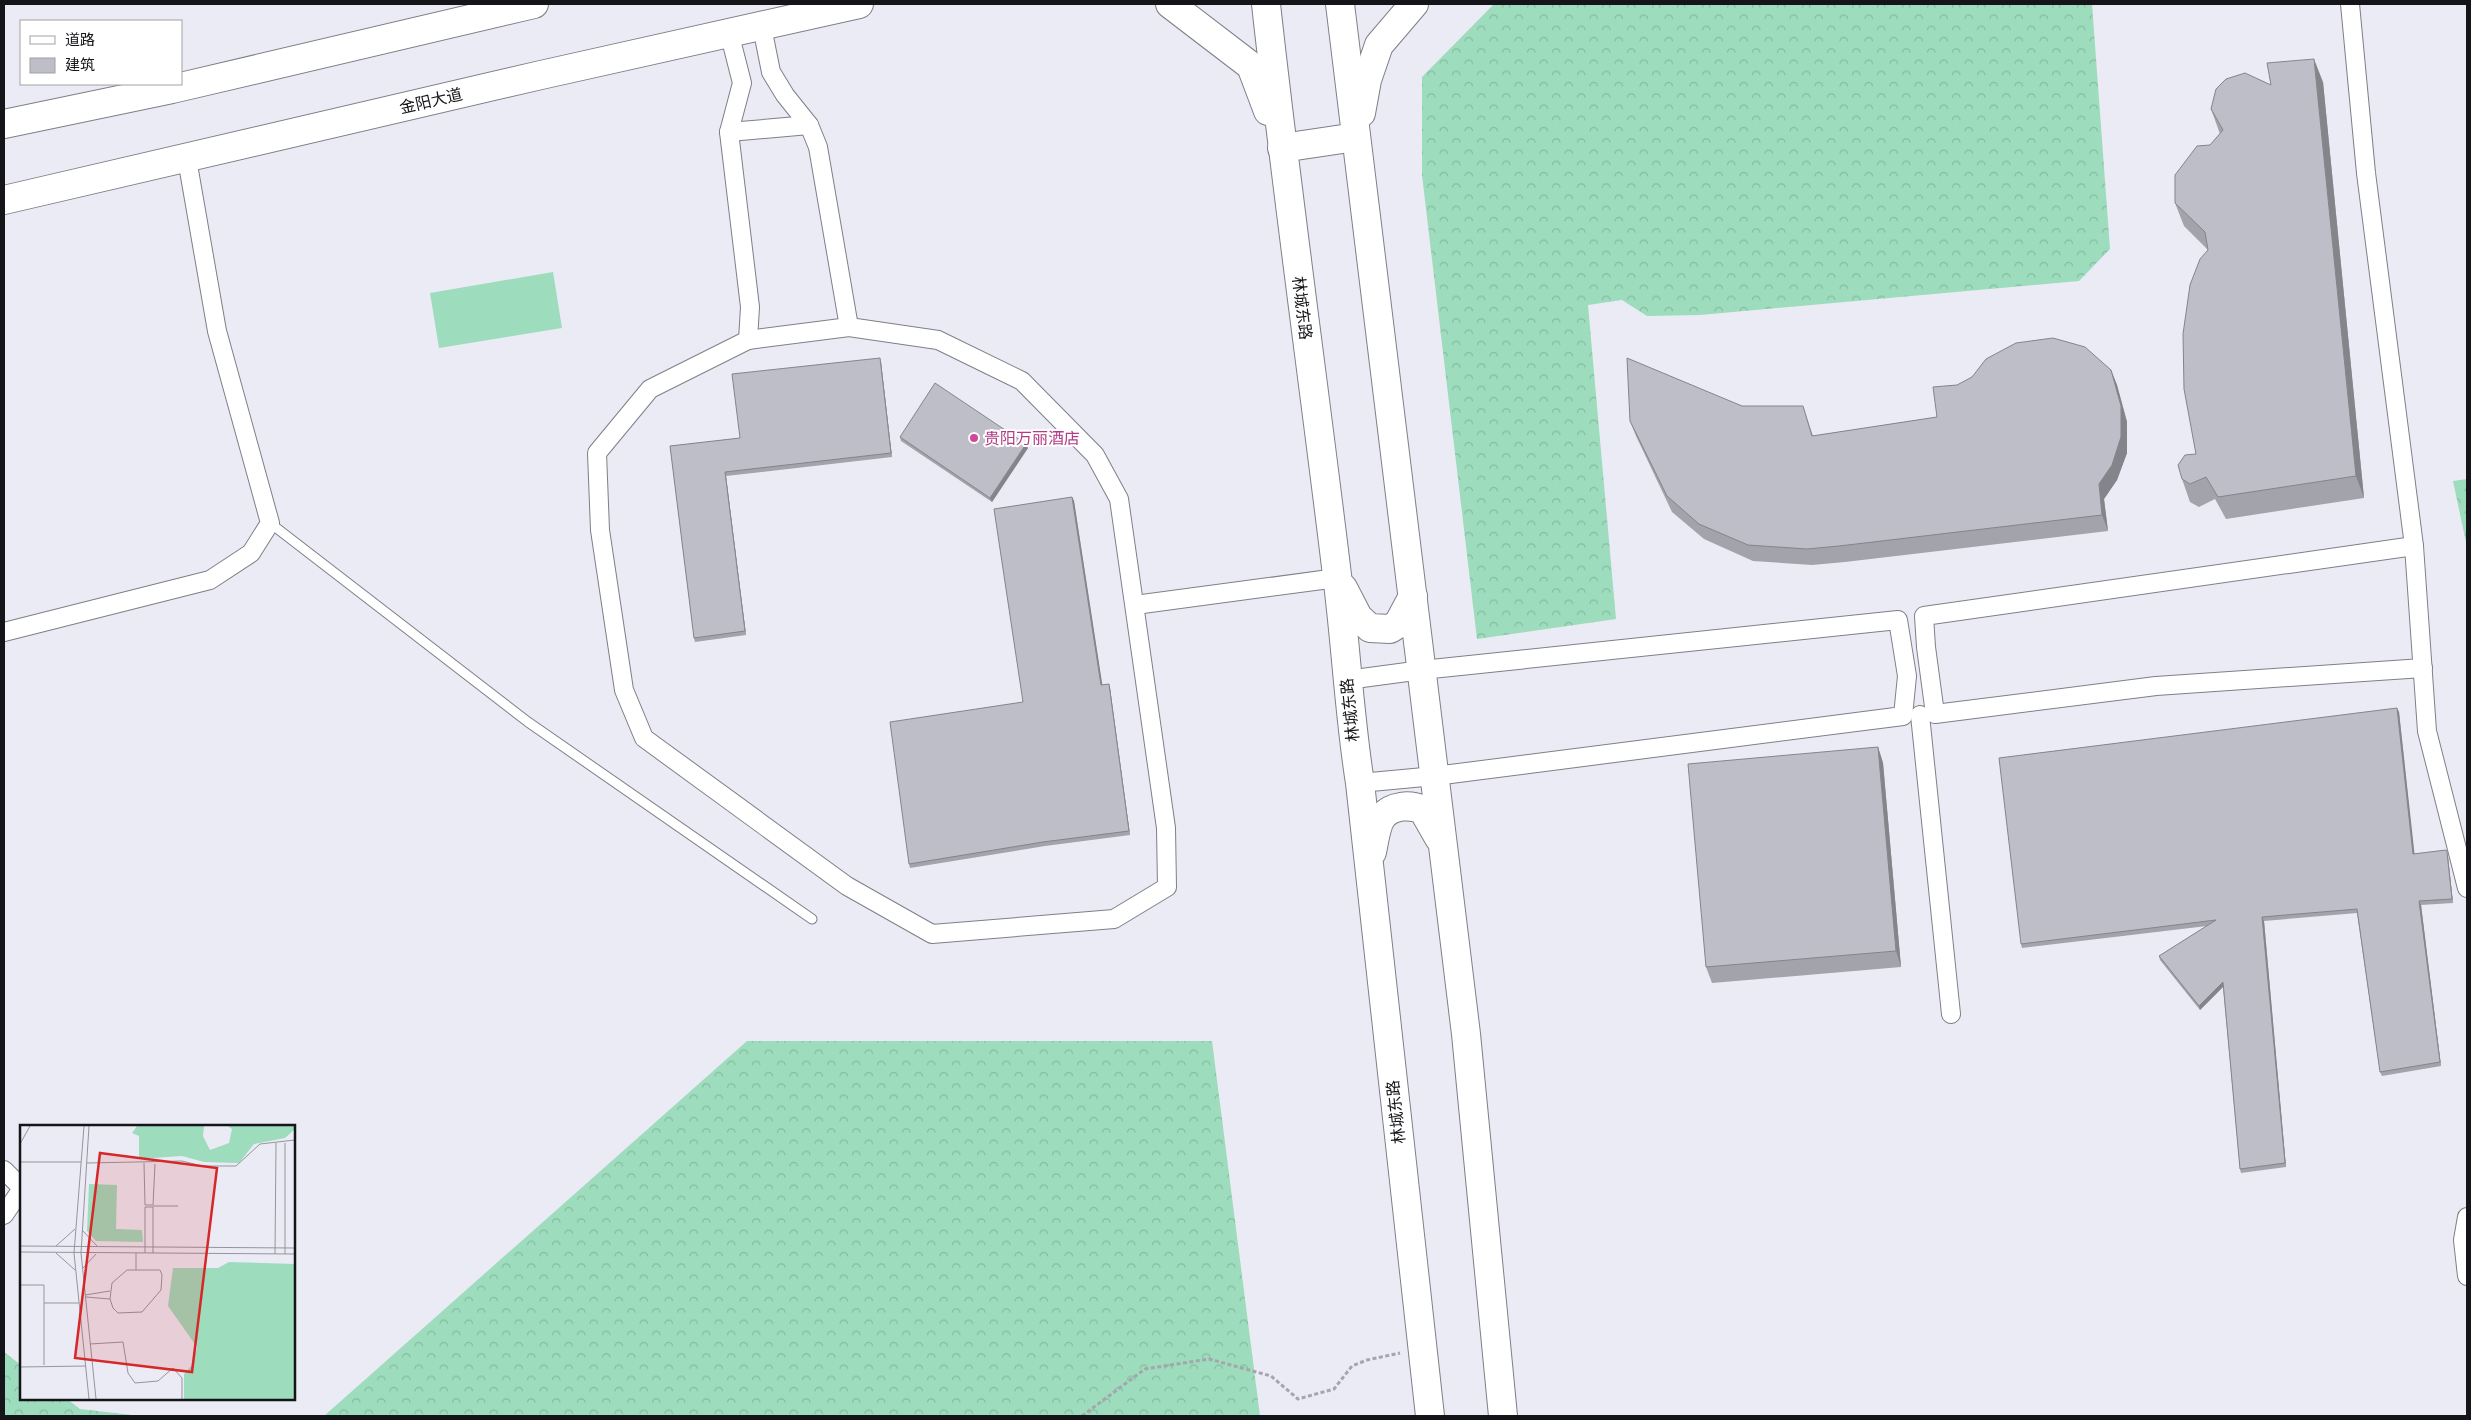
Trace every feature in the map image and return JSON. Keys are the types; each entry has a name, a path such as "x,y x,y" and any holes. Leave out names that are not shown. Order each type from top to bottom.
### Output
{"main road":[{"path":"4,124 172,89 534,4"},
{"name":"金阳大道","path":"4,200 729,32 762,27 859,4"},
{"path":"1170,4 1251,66 1282,148 1356,137"},
{"name":"林城东路","path":"1266,4 1282,148 1337,578 1430,1416"},
{"path":"1340,4 1466,1034 1503,1416"},
{"path":"1356,137 1367,80 1379,45 1414,4"},
{"path":"1337,578 1358,617 1370,628 1390,629 1398,624 1413,596"},
{"path":"1368,864 1381,818 1389,811 1402,806 1418,808 1427,814 1443,846"}],"street":[{"path":"2350,4 2366,173 2414,546 2428,731 2467,888"},
{"path":"762,27 772,72 785,95 809,125 818,147 849,327"},
{"path":"729,32 742,82 729,132 750,307 748,340"},
{"path":"729,132 809,125"},
{"path":"4,632 210,580 251,552 270,523 217,331 187,159"},
{"path":"849,327 938,340 1022,381 1095,455 1119,499 1166,828 1167,887 1114,919 932,934 847,886 644,738 624,690 600,530 597,452 650,388 748,340 849,327"},
{"path":"1347,680 1422,670 1898,620 2414,546"},
{"path":"1135,606 1337,578"},
{"path":"1919,715 1926,647 1924,616"},
{"path":"1898,620 1907,676 1919,715 1952,1014"},
{"path":"1360,783 1435,776 2156,686 2423,668"},
{"path":"4,1170 20,1188"},
{"path":"4,1216 20,1191"},
{"path":"2467,1217 2463,1240 2467,1276"}],"lane":[{"path":"270,523 528,722 812,919"}],"path":[{"path":"1082,1416 1145,1369 1209,1359 1271,1376 1298,1399 1334,1389 1352,1366 1359,1363 1423,1348"}],"green space":[{"path":"1494,4 2092,4 2110,249 2079,281 1700,315 1647,316 1622,300 1588,305 1616,619 1477,639 1422,175 1422,77"},
{"path":"553,272 562,328 439,348 430,293"},
{"path":"2467,479 2467,547 2453,481"},
{"path":"747,1041 1212,1041 1260,1416 324,1416"},
{"path":"4,1352 20,1364 20,1400 68,1400 80,1409 141,1416 4,1416"}],"building":[{"path":"2314,59 2356,476 2218,497 2206,477 2190,484 2182,479 2178,465 2185,455 2196,454 2184,389 2183,334 2190,285 2200,259 2208,250 2205,232 2175,203 2175,175 2197,146 2210,145 2223,130 2211,109 2216,89 2226,79 2245,73 2271,85 2267,63"},
{"path":"2053,338 2085,347 2111,370 2121,406 2121,437 2112,465 2099,484 2102,515 1807,549 1748,545 1699,524 1667,496 1630,421 1627,358 1742,406 1803,406 1812,436 1937,417 1933,387 1957,385 1972,377 1986,359 2016,343"},
{"path":"880,358 891,453 725,472 745,631 694,638 670,446 740,438 732,374"},
{"path":"935,383 1026,444 990,498 900,437"},
{"path":"1072,497 1101,685 1109,684 1129,831 1043,842 909,864 890,722 1023,702 994,509"},
{"path":"2397,708 2413,854 2446,850 2447,852 2452,899 2419,901 2440,1062 2380,1072 2357,909 2262,917 2285,1163 2240,1169 2223,982 2199,1006 2159,956 2216,920 2021,944 1999,758"},
{"path":"1878,747 1896,951 1706,967 1688,764"}],"place":[{"name":"贵阳万丽酒店","path":"974,438"}]}
